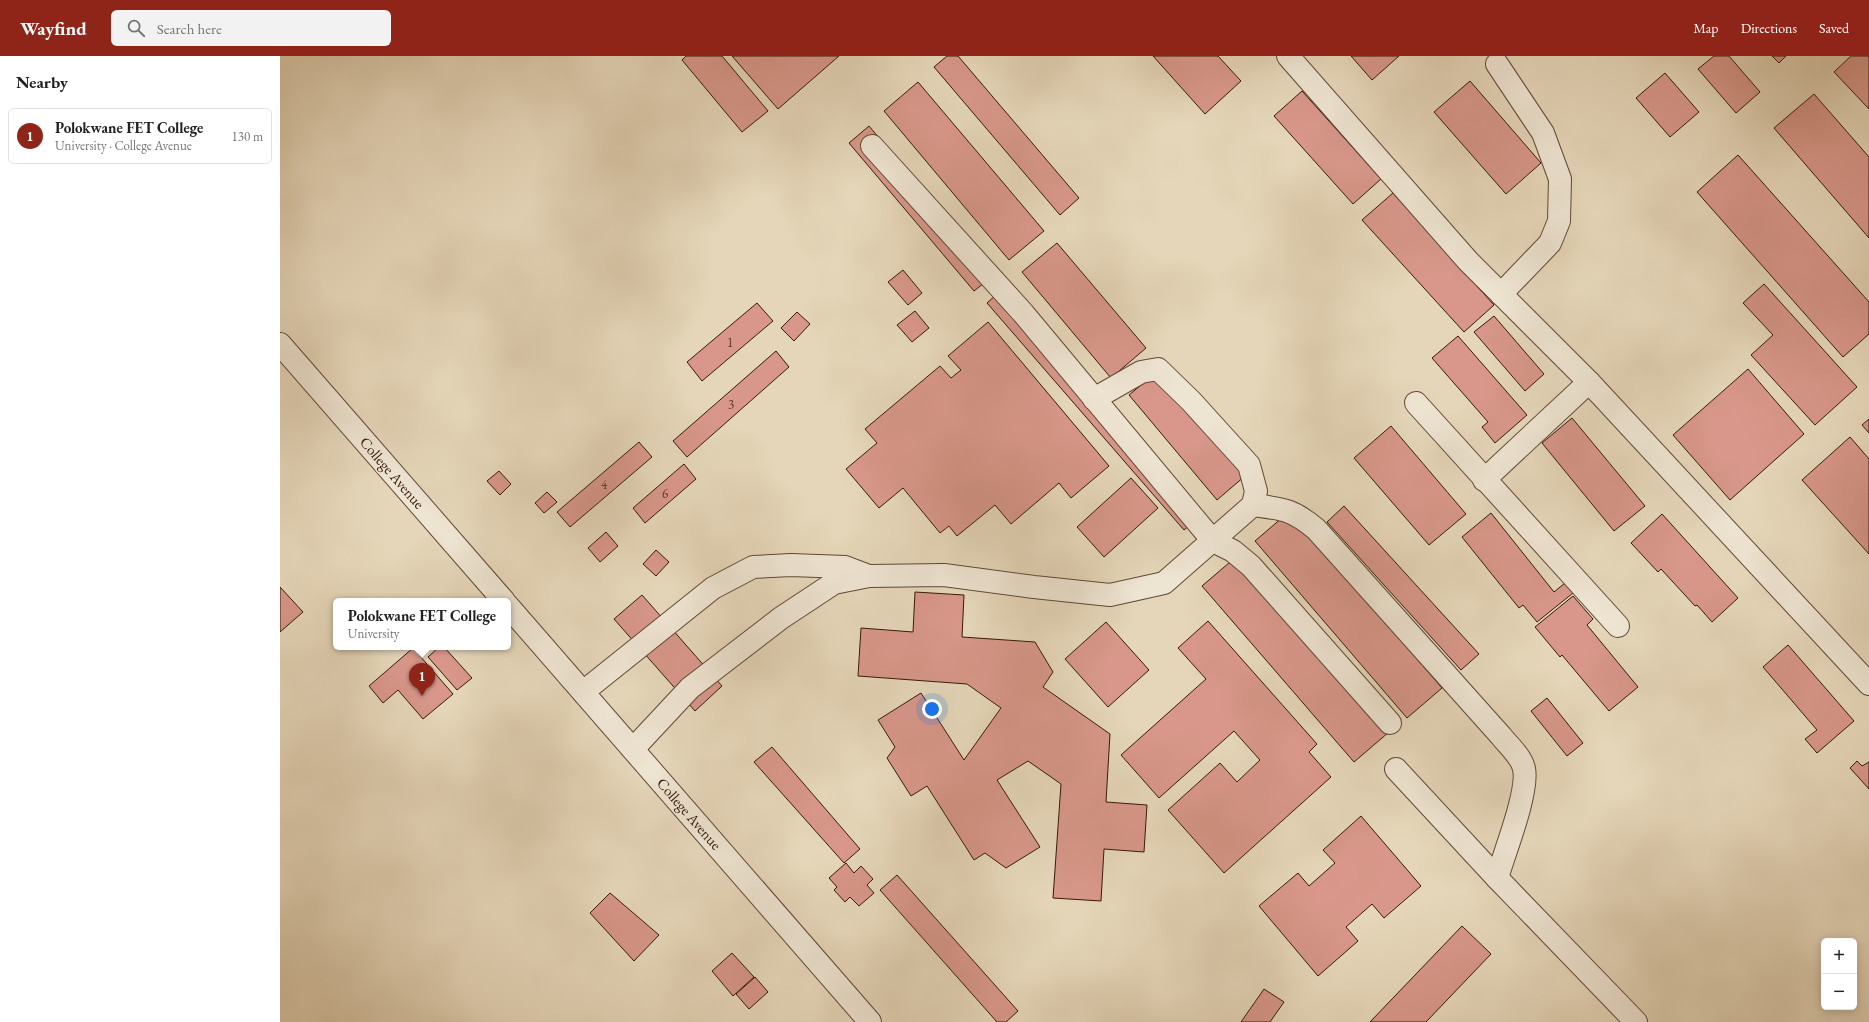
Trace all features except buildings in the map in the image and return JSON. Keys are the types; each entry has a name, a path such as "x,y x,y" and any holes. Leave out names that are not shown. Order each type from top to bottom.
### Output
{"street":[{"path":"1288,56 1468,261 1589,382 1869,684"},
{"path":"1498,64 1543,133 1560,179 1559,221 1550,243 1501,294"},
{"path":"872,146 1023,313 1213,541 1233,552 1251,566 1390,723"},
{"name":"College Avenue","path":"280,344 501,598"},
{"path":"633,749 690,688 781,618 834,583 869,576 944,575 1110,595 1164,583 1253,505 1256,490 1249,465 1191,401 1158,370 1141,372 1094,399"},
{"path":"1484,480 1589,382"},
{"path":"1416,403 1484,480 1618,626"},
{"path":"1253,505 1279,508 1300,516 1316,529 1501,736 1517,756 1524,769 1524,789 1497,878"},
{"path":"583,692 713,588 753,567 791,565 845,567 869,576"},
{"name":"College Avenue","path":"511,609 870,1022"},
{"path":"1396,769 1497,878 1636,1022"}],"place":[{"name":"Polokwane FET College","path":"422,696"}]}
